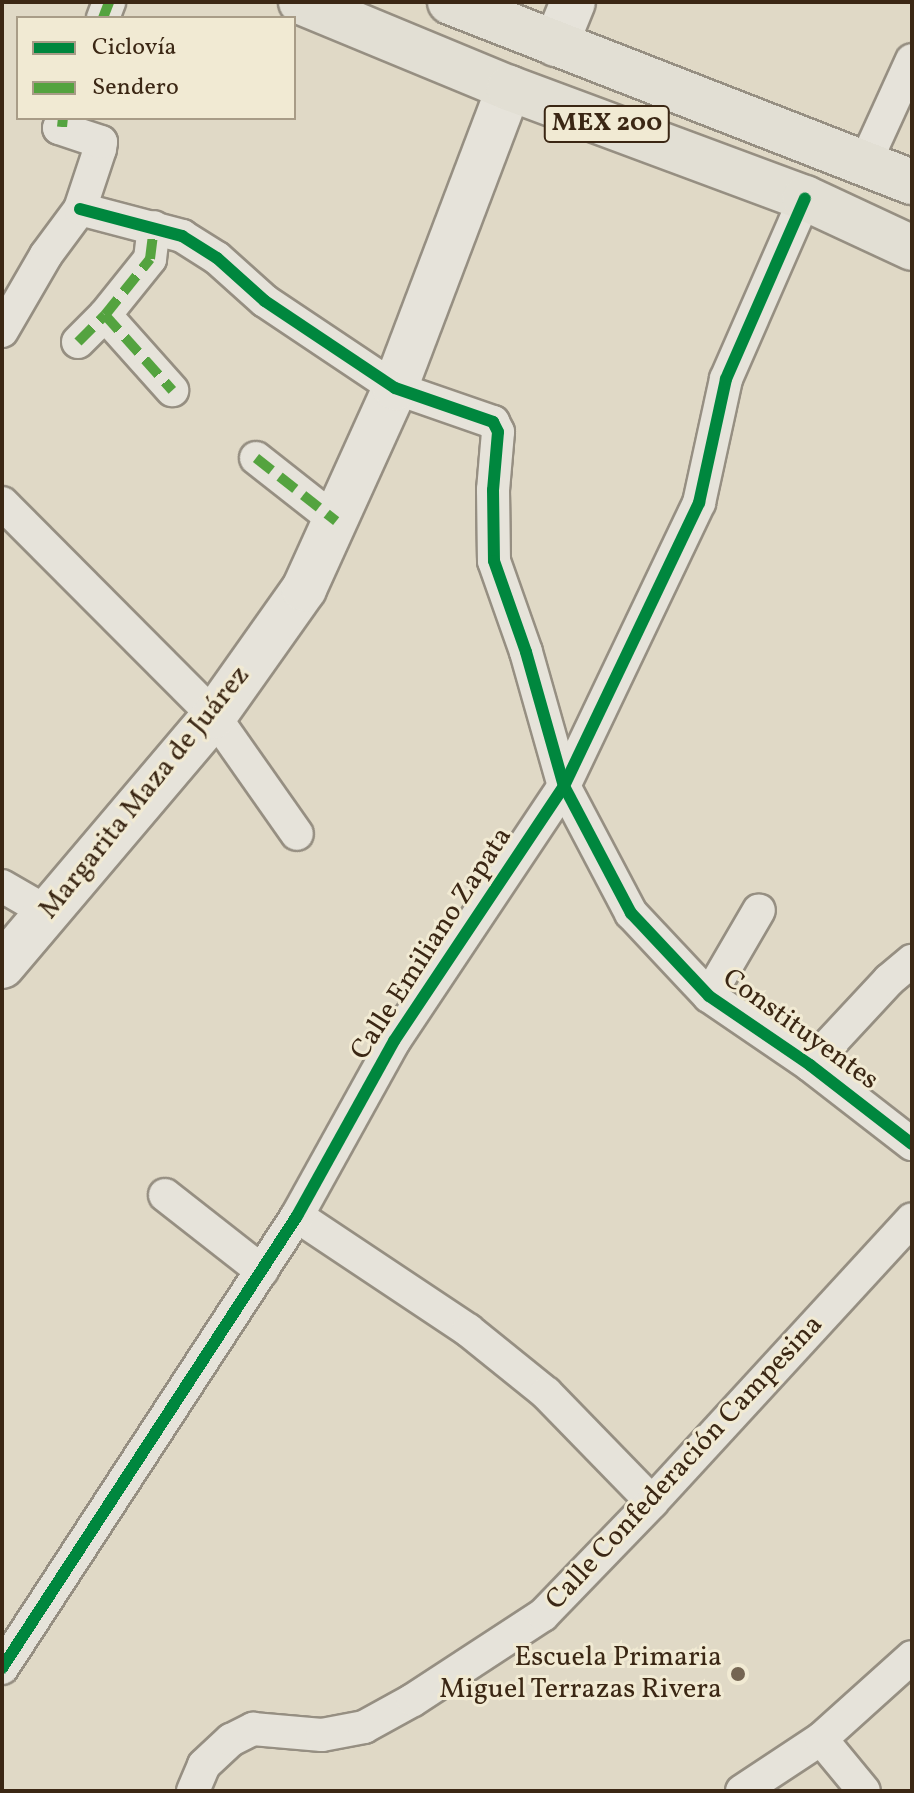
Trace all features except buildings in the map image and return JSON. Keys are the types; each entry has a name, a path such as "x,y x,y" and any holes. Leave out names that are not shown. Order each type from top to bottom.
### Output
{"main road":[{"name":"MEX 200","path":"301,2 509,88 805,198 912,248"},
{"name":"MEX 200","path":"450,2 912,182"}],"street":[{"path":"556,44 573,2"},
{"path":"865,163 912,60"},
{"name":"Margarita Maza de Juárez","path":"2,966 214,716 304,589 395,388 509,88"},
{"path":"2,331 46,255 80,209 101,142 59,128 62,122"},
{"name":"Calle Emiliano Zapata","path":"2,1668 297,1216 394,1041 564,786 699,503 726,379 805,198"},
{"name":"Constituyentes","path":"80,209 182,236 217,258 265,301 395,388 493,422 498,432 493,490 494,561 526,652 564,786 631,913 709,996 810,1065 912,1144"},
{"path":"78,342 105,315 150,259 154,227"},
{"path":"105,315 172,390"},
{"path":"256,458 336,521"},
{"path":"2,503 214,716 297,834"},
{"path":"2,886 47,912"},
{"path":"709,996 759,910"},
{"path":"810,1065 889,980 912,961"},
{"path":"165,1195 262,1271"},
{"path":"297,1216 468,1330 546,1393 652,1502"},
{"name":"Calle Confederación Campesina","path":"193,1791 204,1765 231,1740 253,1729 322,1735 364,1727 413,1700 543,1615 652,1502 912,1219"},
{"path":"742,1791 821,1739 912,1657"},
{"path":"821,1739 864,1791"}],"marked path":[{"path":"104,16 109,2"},
{"path":"62,127 63,120"},
{"path":"78,342 105,315 150,259 154,227"},
{"path":"105,315 172,390"},
{"path":"256,458 336,521"}],"cycle path":[{"path":"2,1668 297,1216 394,1041 564,786 699,503 726,379 805,198"},
{"path":"80,209 182,236 217,258 265,301 395,388 493,422 498,432 493,490 494,561 526,652 564,786 631,913 709,996 810,1065 912,1144"}],"place":[{"name":"Escuela Primaria Miguel Terrazas Rivera","path":"738,1674"}]}
